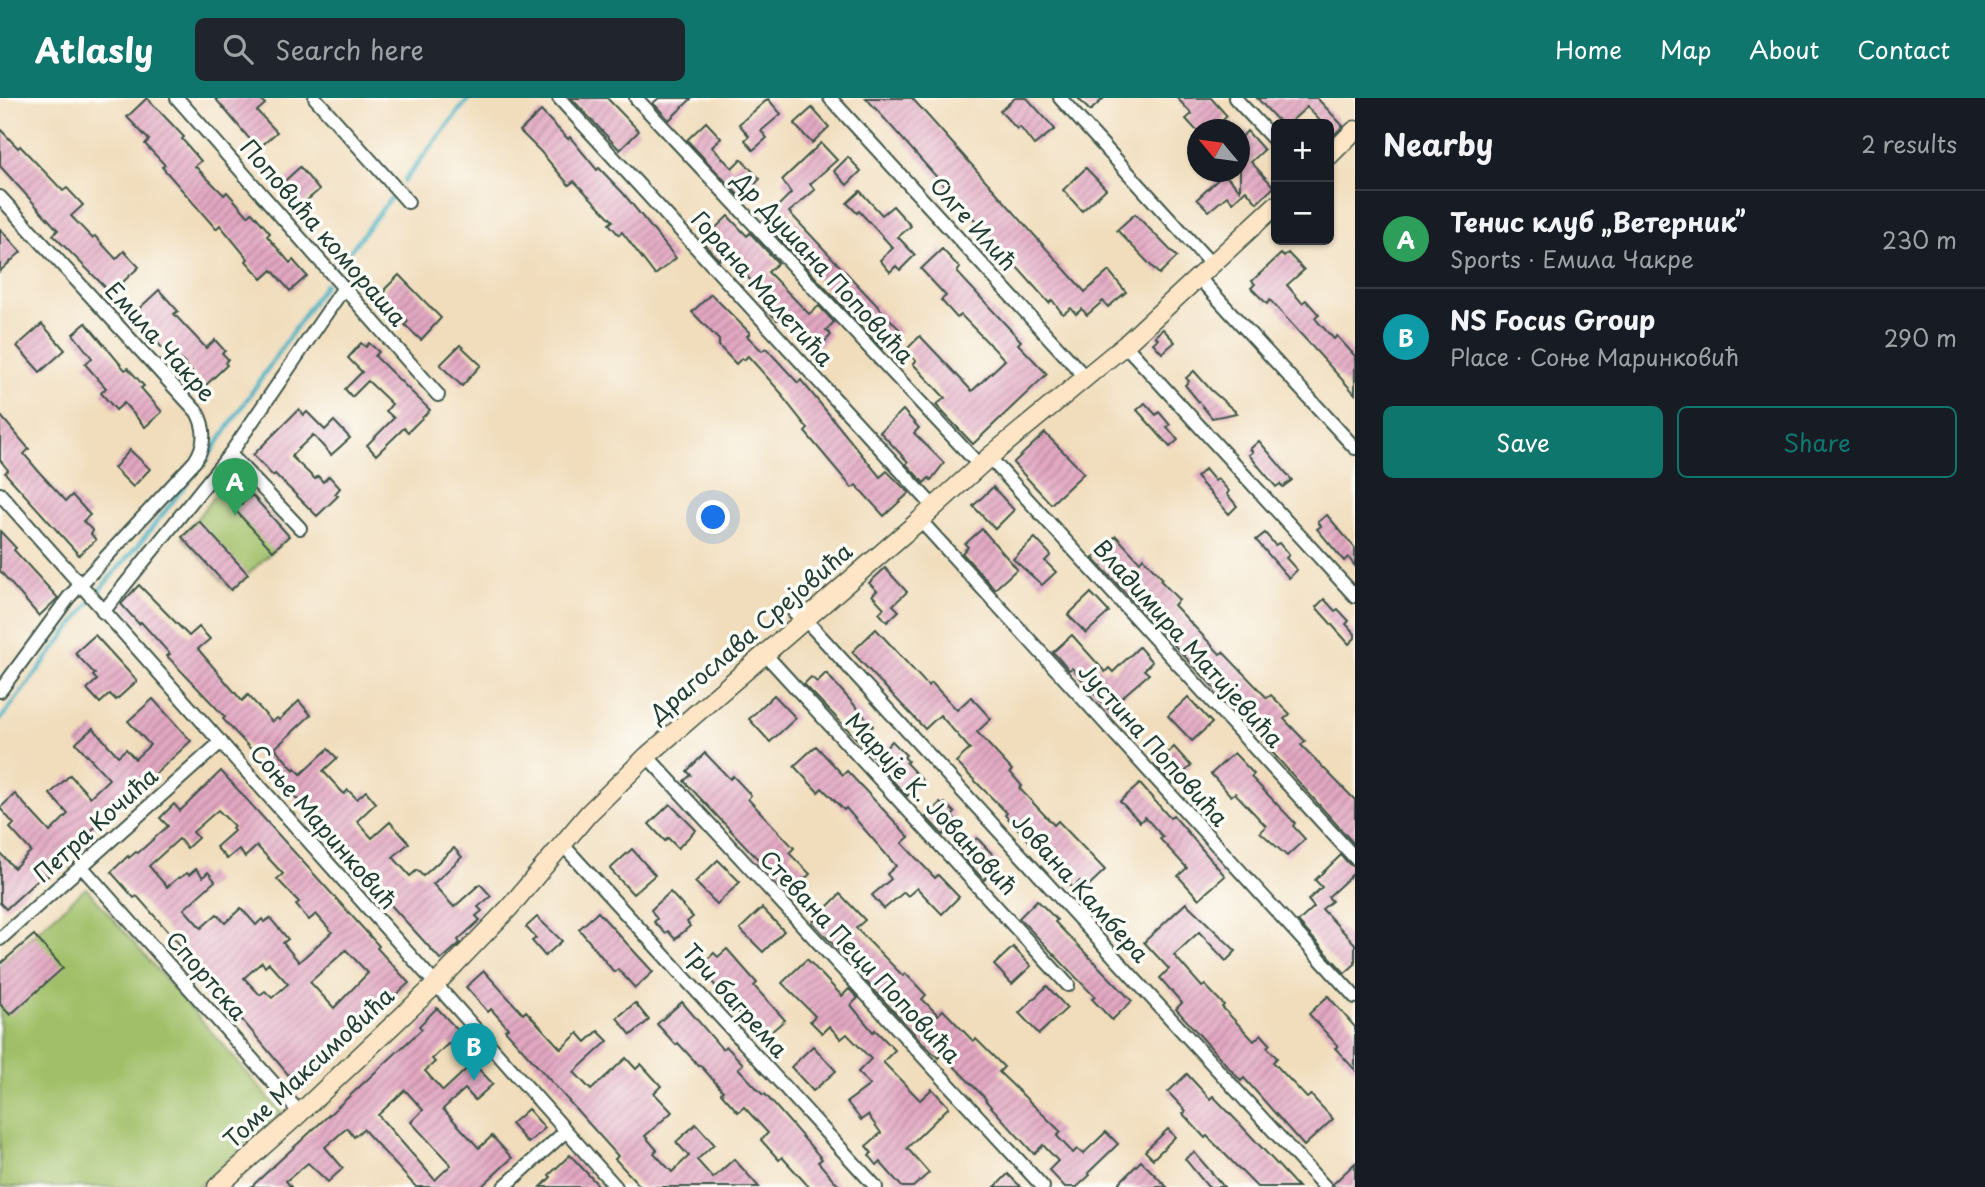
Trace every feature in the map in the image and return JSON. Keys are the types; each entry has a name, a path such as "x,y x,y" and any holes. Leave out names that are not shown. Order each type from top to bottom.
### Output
{"street":[{"name":"Поповића комораша","path":"177,98 438,395"},
{"path":"315,98 408,202"},
{"name":"Горана Малетића","path":"559,98 934,508"},
{"name":"Др Душана Поповића","path":"636,98 985,462"},
{"name":"Олге Илић","path":"830,98 1085,377"},
{"path":"1060,98 1212,265"},
{"path":"1235,98 1271,137"},
{"path":"1334,151 1355,130"},
{"name":"Емила Чакре","path":"0,197 197,412 204,430 203,446 195,460 51,619 0,691"},
{"name":"Драгослава Срејовића","path":"435,985 509,908 588,814 647,756 764,653 799,615 920,520 1125,345 1271,210"},
{"path":"1198,277 1355,448"},
{"path":"103,612 230,454 343,289"},
{"path":"1125,345 1355,596"},
{"path":"230,454 300,528"},
{"name":"Владимира Матијевића","path":"985,462 1355,858"},
{"name":"Соње Маринковић","path":"0,494 616,1187"},
{"name":"Јустина Поповића","path":"920,520 1355,997"},
{"name":"Јована Камбера","path":"799,615 1325,1187"},
{"name":"Марије К. Јовановић","path":"764,653 1068,985"},
{"name":"Петра Кочића","path":"0,939 220,742"},
{"name":"Стевана Пеци Поповића","path":"647,756 1044,1187"},
{"name":"Три багрема","path":"562,844 876,1187"},
{"name":"Спортска","path":"81,866 300,1113"},
{"name":"Томе Максимовића","path":"217,1187 300,1113 435,985"},
{"path":"504,1187 566,1131"}],"green space":[{"path":"232,474 289,536 231,590 182,537"},
{"path":"86,888 282,1113 198,1187 0,1187 0,964"}],"building":[{"path":"147,98 184,137 182,139 201,161 195,166 224,195 227,192 248,216 252,212 270,233 267,236 290,263 293,260 307,276 290,291 272,270 262,279 220,225 216,229 162,167 165,165 145,144 149,140 127,117"},
{"path":"215,98 259,98 265,104 257,111 277,132 258,149"},
{"path":"571,98 607,98 639,131 620,150"},
{"path":"659,98 692,98 669,120 653,103"},
{"path":"866,98 912,98 1085,292 1109,271 1126,292 1108,307 1103,301 1087,315 1082,309 1076,314 1071,308 1063,314 1052,300 1049,303"},
{"path":"1015,98 1027,98 1055,129 1034,145 1020,127 1017,129 1000,111"},
{"path":"1078,98 1104,98 1090,111"},
{"path":"1177,98 1211,98 1227,116 1224,119 1187,120 1186,119 1192,114"},
{"path":"1257,98 1317,98 1343,126 1334,135 1334,119 1318,119 1307,107 1294,119 1276,119"},
{"path":"768,99 781,114 761,131 767,138 753,150 745,140 749,136 739,124"},
{"path":"812,108 829,127 812,143 794,124"},
{"path":"541,111 568,139 570,137 597,170 599,168 623,193 676,258 655,275 622,232 619,235 609,224 613,221 574,181 569,185 520,131"},
{"path":"706,122 721,138 712,147 732,168 741,159 760,179 741,198 687,140"},
{"path":"0,129 63,191 67,188 83,205 71,216 92,238 95,236 116,259 124,251 139,267 111,293 53,235 58,230 0,166"},
{"path":"1250,134 1264,150 1251,162 1271,184 1271,190 1257,203 1246,190 1233,202 1227,196 1209,211 1197,199 1215,182 1232,182 1240,190 1240,182 1250,182"},
{"path":"821,143 837,160 810,184 815,190 789,212 901,331 882,349 763,221 791,193 782,180"},
{"path":"848,157 861,171 847,185 834,171"},
{"path":"300,167 319,190 298,208 279,186"},
{"path":"1086,168 1106,189 1082,211 1063,190"},
{"path":"860,191 882,215 893,206 911,226 898,237 915,255 900,270 896,266 890,272 880,260 893,248 859,211 857,213 847,203"},
{"path":"1135,214 1177,257 1159,274 1117,230"},
{"path":"728,216 747,236 750,233 778,263 768,272 809,314 819,306 834,322 826,330 831,335 820,347 814,341 810,345 782,315 777,320 762,305 769,299 725,254 719,260 702,241"},
{"path":"0,229 21,252 0,271"},
{"path":"942,249 960,268 957,272 1021,341 1018,344 1047,374 973,444 936,405 945,398 913,364 916,361 906,350 920,336 972,391 1005,360 961,315 957,318 941,300 946,296 921,269"},
{"path":"1288,253 1304,270 1287,285 1302,303 1306,300 1319,315 1315,318 1334,339 1337,336 1355,356 1355,394 1270,300 1267,304 1251,288 1255,284 1252,281 1281,254 1284,257"},
{"path":"399,275 441,318 421,340 405,325 408,321 386,300 385,289"},
{"path":"159,290 178,311 174,314 206,348 215,340 225,351 222,353 228,359 225,363 227,365 205,386 181,360 177,364 132,315"},
{"path":"711,294 750,333 747,336 762,351 766,348 798,383 801,380 880,477 887,471 909,493 884,516 856,485 852,488 805,432 808,429 783,395 748,356 736,364 719,346 719,340 692,312"},
{"path":"86,323 125,370 128,368 144,386 141,388 162,412 145,427 124,403 116,410 101,393 106,388 85,364 92,358 73,334"},
{"path":"42,324 65,350 40,372 17,346"},
{"path":"1163,329 1175,342 1162,353 1153,343 1158,339 1155,336"},
{"path":"361,343 366,347 369,343 379,352 375,356 430,410 408,432 404,428 376,455 367,445 394,418 386,411 392,404 368,381 352,397 345,389 362,372 348,358"},
{"path":"460,345 481,365 462,386 440,365"},
{"path":"1194,371 1237,413 1212,418 1185,385 1189,381 1186,378"},
{"path":"1145,403 1156,415 1159,412 1170,425 1167,427 1178,440 1170,447 1137,410"},
{"path":"299,409 304,415 307,412 325,430 334,421 350,438 331,455 313,435 293,454 292,457 315,479 318,476 323,482 329,476 340,488 335,494 338,496 317,516 253,455"},
{"path":"903,410 919,428 914,433 944,463 931,480 929,478 924,483 880,432"},
{"path":"0,415 29,449 24,454 40,473 66,501 72,495 90,515 83,521 93,531 91,534 96,540 79,555 5,473 8,470 0,460"},
{"path":"1045,433 1084,473 1051,504 1013,463"},
{"path":"1259,441 1292,480 1283,487 1280,484 1276,487 1249,455 1253,452 1250,449"},
{"path":"130,450 150,469 133,487 114,468"},
{"path":"1205,469 1229,491 1227,494 1237,506 1229,514 1196,477"},
{"path":"993,487 1014,510 995,529 973,506"},
{"path":"252,495 289,536 273,551 235,510"},
{"path":"1327,515 1355,548 1355,566 1348,557 1344,561 1317,529 1321,526 1318,522"},
{"path":"199,521 248,574 231,590 182,537"},
{"path":"982,529 1017,569 995,589 962,553 968,547 965,544"},
{"path":"0,531 58,598 39,616 0,571"},
{"path":"1265,533 1275,545 1279,543 1289,555 1286,558 1297,570 1289,578 1256,540"},
{"path":"1116,536 1140,562 1143,558 1162,578 1160,580 1179,600 1174,605 1220,654 1223,652 1267,698 1271,695 1290,714 1284,719 1305,741 1301,745 1355,800 1355,845 1263,742 1270,735 1248,712 1242,718 1093,558"},
{"path":"1035,538 1051,555 1045,561 1056,572 1042,585 1013,559"},
{"path":"885,568 907,592 893,605 899,611 887,622 879,613 884,608 872,595 877,591 869,583"},
{"path":"139,585 189,636 199,627 210,639 198,649 242,701 248,695 272,722 277,718 279,720 299,701 311,715 275,748 294,770 295,768 301,774 328,749 337,758 323,771 344,794 348,790 357,799 366,791 376,803 357,821 372,838 390,822 409,843 393,857 410,876 417,870 423,876 454,848 462,857 433,884 454,907 480,884 491,896 478,907 482,911 476,916 480,920 441,960 379,892 381,890 167,656 170,654 121,604"},
{"path":"1091,593 1109,612 1086,633 1068,615"},
{"path":"1324,599 1349,621 1346,624 1355,634 1355,638 1349,644 1316,607"},
{"path":"876,629 928,686 932,683 957,710 971,697 991,719 977,732 1012,770 1010,772 1022,786 1019,788 1054,825 1058,821 1105,870 1086,888 1080,881 1073,888 1005,815 1007,813 956,762 970,749 940,715 925,729 852,652"},
{"path":"95,635 137,681 116,700 110,694 100,703 87,689 97,680 93,676 95,674 75,653"},
{"path":"1072,635 1105,672 1109,668 1113,672 1139,647 1152,662 1144,670 1149,674 1108,709 1072,668 1069,670 1053,652"},
{"path":"826,673 873,726 867,732 884,750 892,741 906,755 906,763 923,781 907,796 874,761 876,759 804,684 811,677 817,682"},
{"path":"774,695 796,718 770,742 749,719"},
{"path":"1188,697 1212,723 1192,741 1168,716"},
{"path":"153,699 191,741 137,794 135,791 59,860 62,863 47,877 44,874 6,909 0,903 0,853 14,868 31,851 10,828 14,824 0,808 15,794 50,832 68,814 50,794 70,775 90,797 109,779 76,743 93,728 118,756 126,749 135,759 150,745 128,721"},
{"path":"816,746 843,775 847,771 909,837 902,843 935,878 938,875 959,897 942,914 917,888 908,896 904,892 884,909 872,895 891,879 887,874 896,866 846,808 844,810 822,788 818,792 794,766"},
{"path":"1174,747 1191,766 1172,784 1155,765"},
{"path":"705,753 730,779 733,776 751,795 748,799 794,848 789,853 810,874 790,893 684,781 691,775 687,771"},
{"path":"1234,753 1254,774 1251,777 1295,823 1293,826 1305,839 1287,856 1260,832 1266,826 1235,793 1231,796 1211,774"},
{"path":"221,771 379,946 377,948 409,983 391,999 387,995 312,1063 317,1068 297,1085 233,1009 231,1011 176,950 181,946 137,896 134,898 111,872 128,856 129,858 138,853 168,826 160,818 174,804 180,811","holes":["218,810 234,826 234,831 216,847 227,859 239,849 245,857 257,846 283,874 277,879 299,902 296,905 309,920 316,914 332,932 299,962 283,943 288,939 270,918 264,922 262,919 256,925 241,908 225,923 217,914 201,928 184,909 215,881 208,872 203,877 196,869 189,875 187,873 179,877 167,887 149,866 179,839 187,848 198,838 193,832","346,950 368,973 334,1008 310,982","262,962 265,967 269,963 288,984 272,998 265,991 260,995 244,978"]},
{"path":"1140,784 1170,818 1173,815 1225,876 1199,899 1178,876 1187,868 1160,839 1163,837 1145,817 1140,822 1120,801"},
{"path":"940,803 945,803 955,813 952,816 957,821 943,835 926,817"},
{"path":"670,804 696,830 678,848 668,838 665,841 649,824"},
{"path":"977,838 1001,863 984,880 960,854"},
{"path":"632,849 655,875 633,894 610,869"},
{"path":"1341,855 1355,867 1355,872 1328,897 1332,901 1322,909 1355,944 1355,964 1345,973 1298,922 1314,907 1308,900 1322,887 1315,880"},
{"path":"718,860 740,882 717,904 695,882"},
{"path":"670,892 693,917 687,922 690,926 675,939 654,922 657,919 651,910"},
{"path":"840,894 865,920 856,928 903,976 905,973 926,995 922,999 938,1015 943,1010 973,1041 976,1039 1004,1067 999,1072 1061,1132 1057,1136 1073,1153 1077,1149 1083,1154 1106,1132 1118,1144 1077,1187 1065,1187 1049,1170 1058,1161 1043,1145 1034,1154 942,1054 938,1058 923,1043 812,922"},
{"path":"1037,900 1132,1001 1112,1020 1092,999 1095,997 1019,918"},
{"path":"1186,903 1236,951 1226,961 1199,932 1174,955 1202,987 1205,985 1224,1005 1222,1007 1254,1041 1261,1034 1270,1044 1267,1047 1277,1058 1273,1062 1307,1098 1311,1095 1333,1119 1304,1146 1244,1078 1241,1081 1176,1009 1182,1003 1160,978 1169,969 1144,942"},
{"path":"762,908 784,931 763,952 740,929"},
{"path":"598,912 653,972 635,988 618,969 614,972 579,929"},
{"path":"537,917 562,941 545,956 532,941 536,938 526,927"},
{"path":"34,935 63,968 10,1015 0,1004 0,964"},
{"path":"1013,947 1031,966 1012,984 994,965"},
{"path":"727,949 757,983 754,986 785,1020 765,1037 742,1012 740,1014 699,967 714,953 718,957"},
{"path":"807,959 842,996 849,989 858,998 851,1005 873,1032 875,1030 895,1050 883,1062 920,1100 932,1089 949,1107 907,1148 929,1173 913,1187 902,1187 880,1162 877,1165 869,1155 872,1153 866,1146 881,1133 868,1115 861,1120 847,1102 870,1085 858,1072 871,1059 847,1034 841,1039 829,1026 822,1033 810,1021 815,1016 782,983"},
{"path":"484,971 523,1014 526,1011 561,1049 578,1033 586,1042 598,1031 608,1041 574,1072 591,1090 626,1058 636,1069 641,1064 661,1086 654,1093 672,1112 645,1136 657,1150 654,1153 672,1172 689,1156 676,1142 696,1124 714,1144 697,1160 713,1178 734,1159 759,1187 641,1187 615,1159 618,1156 505,1030 508,1028 491,1009 488,1012 466,987"},
{"path":"1047,986 1067,1008 1039,1034 1019,1013"},
{"path":"1328,996 1355,1027 1355,1070 1309,1014"},
{"path":"682,1002 722,1049 726,1046 743,1064 738,1068 763,1095 765,1094 822,1159 818,1162 840,1187 809,1187 782,1157 779,1160 761,1140 768,1133 744,1107 738,1112 700,1065 657,1024"},
{"path":"635,1003 649,1020 631,1035 617,1018"},
{"path":"437,1008 480,1054 469,1064 449,1043 432,1059 435,1062 425,1071 443,1091 473,1063 493,1084 475,1100 465,1089 443,1109 479,1148 492,1136 512,1158 481,1187 416,1187 363,1129 354,1137 347,1128 325,1147 343,1168 328,1182 308,1163 286,1181 291,1187 251,1187 422,1029 419,1026","holes":["405,1090 423,1110 411,1122 451,1165 435,1180 378,1115"]},
{"path":"813,1046 836,1071 813,1091 791,1067"},
{"path":"1187,1074 1210,1099 1213,1096 1298,1187 1257,1187 1207,1136 1205,1138 1183,1114 1186,1111 1168,1092"},
{"path":"528,1109 545,1128 528,1143 511,1124"},
{"path":"1168,1129 1175,1137 1153,1159 1145,1151"},
{"path":"1194,1152 1224,1187 1208,1187 1185,1159"},
{"path":"570,1155 600,1187 541,1187 551,1177 549,1175"},
{"path":"1141,1161 1167,1187 1115,1187"},
{"path":"1355,1163 1355,1187 1334,1187 1333,1184"},
{"path":"1008,1174 1021,1187 995,1187"}],"waterway":[{"path":"404,181 469,98"},
{"path":"333,273 390,199"},
{"path":"0,720 101,588 210,454 325,284"}],"place":[{"name":"Тенис клуб „Ветерник”","path":"235,516"},
{"name":"NS Focus Group","path":"474,1081"}]}
